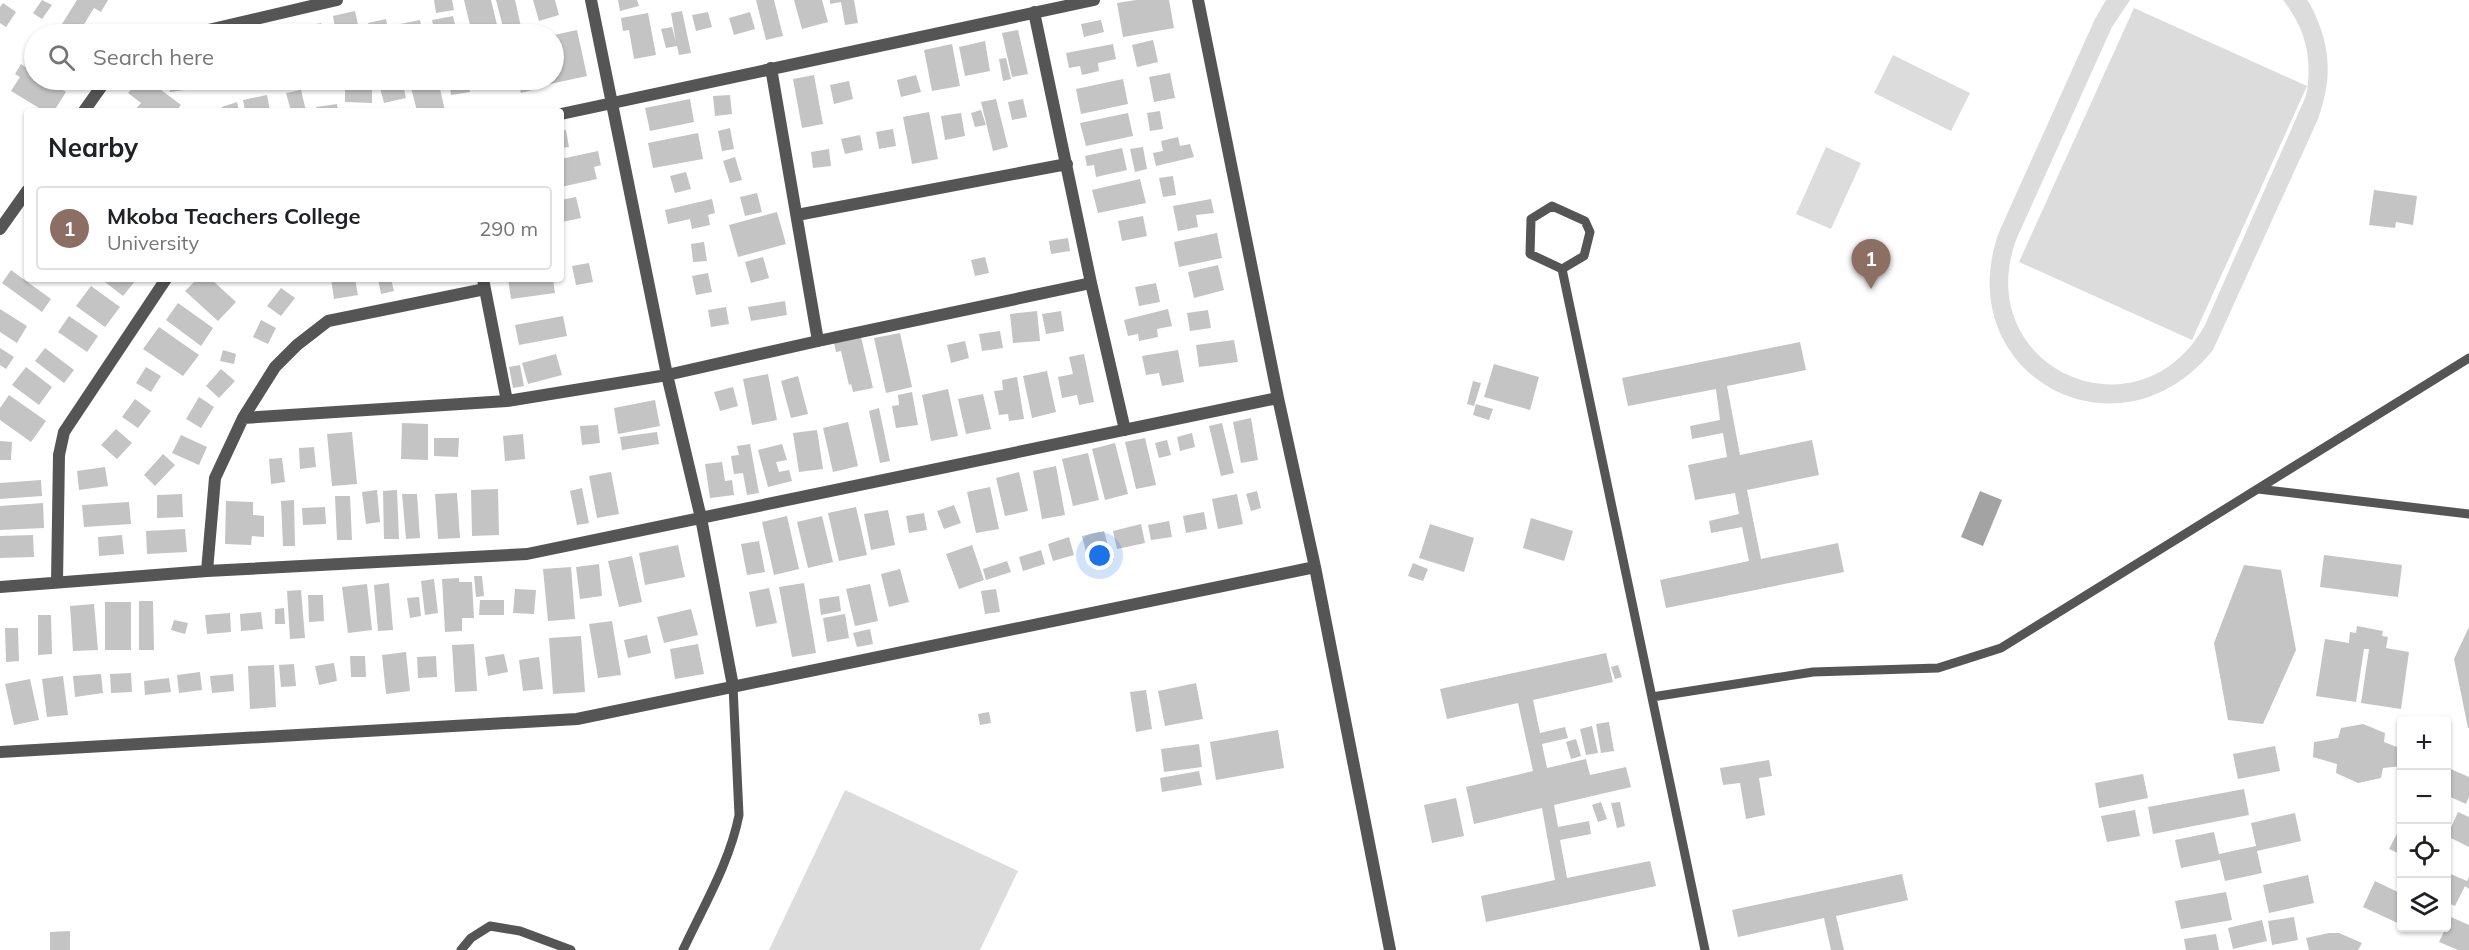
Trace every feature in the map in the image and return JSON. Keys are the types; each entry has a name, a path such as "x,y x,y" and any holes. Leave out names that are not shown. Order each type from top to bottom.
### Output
{"street":[{"path":"230,24 317,2 338,0"},
{"path":"591,0 667,375 701,518 733,686"},
{"path":"564,113 1094,0"},
{"path":"1198,0 1278,398 1315,567 1389,950"},
{"path":"1034,12 1091,283 1125,430"},
{"path":"771,68 818,341"},
{"path":"86,108 99,90"},
{"path":"797,215 1067,164"},
{"path":"0,229 24,195"},
{"path":"57,582 59,455 64,432 164,282"},
{"path":"243,418 507,401 667,375 1091,283"},
{"path":"207,571 215,478 243,418 285,356 328,321 484,284 507,401"},
{"path":"0,586 207,571 527,554 1278,398"},
{"path":"0,752 577,719 1315,567"}],"lane":[{"path":"1552,206 1585,221 1590,232 1584,256 1563,269 1530,254 1530,219 1552,206"},
{"path":"1563,269 1705,950"},
{"path":"1652,697 1813,672 1938,668 2001,648 2469,358"},
{"path":"2258,489 2469,514"},
{"path":"683,950 737,826 739,815 733,686"},
{"path":"461,950 471,938 490,926 520,931 571,950"}],"shaded area":[{"path":"2106,0 2130,0 2112,27 2016,240 2008,285 2017,324 2038,355 2068,375 2104,384 2141,380 2176,361 2205,325 2306,96 2309,69 2306,45 2297,22 2283,0 2307,0 2310,4 2326,47 2328,75 2318,119 2213,350 2174,385 2132,401 2090,402 2051,388 2019,363 1998,327 1990,283 1999,232 2095,19"},
{"path":"2134,8 2307,86 2192,340 2019,262"},
{"path":"1893,55 1970,93 1951,131 1874,93"},
{"path":"1826,147 1861,163 1831,229 1796,214"},
{"path":"1980,491 2002,500 1983,546 1961,537"},
{"path":"845,790 1018,871 980,950 769,950"}],"building":[{"path":"42,0 52,5 42,19 33,13"},
{"path":"77,0 108,0 101,12 94,8 84,24 62,24"},
{"path":"434,0 452,0 454,10 436,13"},
{"path":"464,0 491,0 497,24 470,24"},
{"path":"496,0 515,0 520,24 502,24"},
{"path":"533,0 555,0 559,15 539,21"},
{"path":"618,0 637,0 639,6 620,11"},
{"path":"756,0 774,0 783,36 766,40"},
{"path":"794,0 822,0 828,22 802,29"},
{"path":"830,0 854,0 858,23 845,25 841,2 830,4"},
{"path":"1136,0 1169,0 1174,28 1123,37 1117,3"},
{"path":"3,3 16,12 6,27 0,23 0,7"},
{"path":"355,11 358,24 334,24 333,16"},
{"path":"682,11 691,53 679,55 677,46 666,48 661,29 672,27 676,42 671,13"},
{"path":"708,12 712,27 696,31 692,15"},
{"path":"750,12 755,29 734,35 729,18"},
{"path":"648,13 656,55 634,59 629,30 623,31 621,18"},
{"path":"453,16 455,24 433,24 432,20"},
{"path":"386,19 387,24 368,24"},
{"path":"420,20 421,24 400,24"},
{"path":"1101,20 1104,32 1084,37 1081,24"},
{"path":"577,30 587,76 564,81 564,33"},
{"path":"1018,30 1028,74 1012,77 1002,33"},
{"path":"1153,40 1158,62 1137,67 1132,45"},
{"path":"985,41 990,71 965,76 959,47"},
{"path":"952,44 960,86 932,91 924,50"},
{"path":"1113,44 1116,59 1098,63 1099,71 1082,75 1080,66 1069,68 1066,53"},
{"path":"1006,58 1011,79 1003,81 999,59"},
{"path":"21,64 24,66 24,90 62,90 66,92 56,108 39,108 11,91 20,77 15,74"},
{"path":"1170,73 1175,98 1154,102 1149,77"},
{"path":"814,75 823,124 802,128 793,79"},
{"path":"916,75 921,92 901,97 897,80"},
{"path":"1123,79 1128,104 1081,114 1076,89"},
{"path":"849,81 853,99 834,104 830,85"},
{"path":"131,90 161,90 181,105 178,108 137,108 141,103 128,93"},
{"path":"301,90 305,108 290,108 286,93"},
{"path":"345,90 372,90 372,103 345,102"},
{"path":"381,90 404,90 406,98 384,103"},
{"path":"412,90 440,90 444,108 416,108"},
{"path":"450,90 470,90 470,92 451,95"},
{"path":"267,95 269,108 244,108 243,100"},
{"path":"730,95 732,114 715,116 713,96"},
{"path":"690,99 694,122 650,131 645,108"},
{"path":"996,99 1008,147 993,151 981,102"},
{"path":"1023,99 1027,117 1012,120 1008,102"},
{"path":"237,102 238,108 222,108"},
{"path":"337,104 338,108 316,108"},
{"path":"981,110 986,125 975,127 971,113"},
{"path":"1160,111 1163,129 1150,131 1147,113"},
{"path":"929,112 938,159 912,164 903,117"},
{"path":"961,113 965,136 945,140 941,116"},
{"path":"1128,113 1133,136 1086,146 1080,123"},
{"path":"730,128 734,149 722,151 718,131"},
{"path":"893,129 896,146 879,149 876,132"},
{"path":"564,130 566,130 569,147 564,148"},
{"path":"698,133 703,159 653,168 648,143"},
{"path":"860,135 863,150 845,154 841,139"},
{"path":"1178,137 1180,146 1190,144 1194,157 1156,166 1153,153 1163,151 1161,141"},
{"path":"1143,147 1147,169 1135,172 1130,149"},
{"path":"1122,148 1127,170 1096,177 1094,165 1087,166 1085,156"},
{"path":"829,149 831,166 813,168 811,152"},
{"path":"598,151 601,165 594,167 597,179 564,186 564,158"},
{"path":"735,157 742,180 730,183 723,161"},
{"path":"686,172 691,189 675,193 670,176"},
{"path":"1173,176 1176,195 1163,197 1159,178"},
{"path":"1140,179 1146,203 1098,213 1092,190"},
{"path":"2374,190 2417,196 2413,225 2396,222 2395,228 2369,225"},
{"path":"757,193 762,212 745,216 740,197"},
{"path":"576,197 581,218 564,222 564,199"},
{"path":"712,199 715,213 708,215 710,225 692,229 690,219 668,224 665,210"},
{"path":"1211,199 1214,213 1196,215 1198,227 1178,231 1173,206"},
{"path":"777,212 786,244 738,257 729,225"},
{"path":"1143,216 1147,236 1122,241 1118,221"},
{"path":"1217,233 1222,258 1179,267 1174,242"},
{"path":"1068,238 1070,251 1051,254 1049,241"},
{"path":"704,242 707,261 693,262 691,244"},
{"path":"763,257 769,278 751,283 745,262"},
{"path":"985,257 989,273 975,276 971,260"},
{"path":"589,263 593,282 576,285 572,266"},
{"path":"1218,265 1224,290 1194,298 1188,272"},
{"path":"11,270 24,279 24,282 28,282 51,299 42,312 2,283"},
{"path":"708,273 712,292 696,295 692,276"},
{"path":"105,282 134,282 123,296"},
{"path":"194,282 214,282 236,302 218,321 185,291"},
{"path":"331,282 356,282 358,295 334,299"},
{"path":"379,282 392,282 394,291 381,294"},
{"path":"508,282 553,282 555,293 511,299"},
{"path":"1156,283 1160,302 1139,306 1135,287"},
{"path":"91,286 120,307 105,327 76,306"},
{"path":"281,288 295,298 281,316 267,306"},
{"path":"785,301 787,315 751,321 748,307"},
{"path":"178,303 213,328 201,346 166,320"},
{"path":"726,307 729,324 711,327 708,310"},
{"path":"0,309 27,326 17,343 0,332"},
{"path":"1168,309 1172,326 1157,329 1158,337 1139,341 1138,334 1128,336 1124,320"},
{"path":"1208,310 1211,328 1190,331 1187,313"},
{"path":"1037,311 1040,341 1013,343 1010,314"},
{"path":"1061,311 1064,331 1046,334 1042,314"},
{"path":"69,316 98,336 87,352 58,332"},
{"path":"563,316 567,336 519,345 515,325"},
{"path":"261,320 276,328 268,344 253,337"},
{"path":"159,327 199,355 183,376 143,349"},
{"path":"1000,331 1003,348 982,351 979,334"},
{"path":"900,333 912,387 886,393 874,338"},
{"path":"861,337 873,388 853,392 851,384 849,385 841,351 836,352 834,343"},
{"path":"1234,340 1238,362 1199,367 1196,345"},
{"path":"965,341 969,358 951,363 947,345"},
{"path":"1800,342 1806,370 1727,386 1740,455 1812,440 1819,475 1747,490 1761,559 1838,543 1844,572 1666,608 1660,580 1749,561 1742,527 1711,533 1709,521 1739,514 1735,493 1695,500 1688,465 1727,457 1723,433 1692,439 1690,426 1720,420 1716,389 1628,406 1622,378"},
{"path":"0,348 14,357 6,369 0,365"},
{"path":"45,348 74,370 64,383 35,361"},
{"path":"223,350 236,354 234,364 220,361"},
{"path":"1178,350 1184,382 1162,386 1159,373 1146,375 1142,356"},
{"path":"556,354 562,375 528,384 522,363"},
{"path":"1084,354 1094,402 1079,405 1077,395 1062,398 1058,377 1073,374 1069,357"},
{"path":"1494,364 1539,377 1530,410 1484,397"},
{"path":"520,365 524,386 513,388 509,367"},
{"path":"26,367 52,387 39,405 12,385"},
{"path":"146,367 161,376 151,392 136,383"},
{"path":"221,369 235,381 219,398 206,386"},
{"path":"1047,371 1056,412 1032,418 1023,376"},
{"path":"768,374 777,420 752,425 743,379"},
{"path":"798,376 808,414 791,418 781,381"},
{"path":"1017,377 1024,419 1009,421 1008,414 999,415 994,391 1003,390 1002,380"},
{"path":"1473,381 1481,383 1474,406 1467,404"},
{"path":"733,387 738,406 720,411 714,392"},
{"path":"948,389 958,436 931,441 922,395"},
{"path":"912,392 918,425 896,428 892,406 899,405 898,395"},
{"path":"983,394 991,429 966,434 958,399"},
{"path":"9,395 46,421 31,442 0,420 0,408"},
{"path":"199,397 214,407 201,428 186,419"},
{"path":"135,399 151,411 138,428 122,417"},
{"path":"655,400 660,426 618,434 614,408"},
{"path":"1476,404 1493,409 1489,420 1473,415"},
{"path":"879,408 890,461 880,463 869,411"},
{"path":"1251,418 1258,460 1241,463 1233,422"},
{"path":"848,422 858,466 833,472 823,428"},
{"path":"402,423 428,424 428,460 401,459"},
{"path":"1222,423 1234,473 1221,476 1209,426"},
{"path":"598,425 600,443 582,445 580,426"},
{"path":"116,429 132,443 117,459 101,445"},
{"path":"817,430 823,469 799,472 793,433"},
{"path":"352,432 357,484 332,486 327,434"},
{"path":"657,432 659,444 622,450 620,437"},
{"path":"1192,433 1195,447 1180,451 1177,437"},
{"path":"523,434 525,459 505,461 503,436"},
{"path":"181,435 207,447 199,465 172,453"},
{"path":"434,438 459,438 458,457 434,456"},
{"path":"1145,438 1156,485 1136,489 1125,442"},
{"path":"1167,440 1171,455 1159,458 1155,443"},
{"path":"0,441 12,442 11,460 0,460"},
{"path":"1115,443 1128,494 1105,500 1092,449"},
{"path":"750,444 759,493 747,495 743,473 734,474 731,456 739,455 737,446"},
{"path":"782,444 787,460 776,462 779,472 789,470 792,481 768,487 758,450"},
{"path":"314,447 316,467 300,469 299,448"},
{"path":"1088,453 1099,500 1073,506 1062,459"},
{"path":"163,454 175,465 155,486 144,475"},
{"path":"282,458 285,482 271,484 269,459"},
{"path":"722,462 725,481 732,480 734,495 710,498 705,464"},
{"path":"1056,466 1065,515 1042,519 1033,471"},
{"path":"105,467 108,486 79,490 77,471"},
{"path":"611,472 619,514 597,518 589,476"},
{"path":"1019,472 1028,511 1005,516 996,478"},
{"path":"41,480 42,496 0,499 0,483"},
{"path":"990,487 999,529 976,533 967,492"},
{"path":"582,488 589,523 577,525 570,491"},
{"path":"498,489 499,535 472,536 471,490"},
{"path":"377,490 380,522 366,524 362,492"},
{"path":"397,490 399,539 384,539 383,491"},
{"path":"1257,491 1261,508 1251,511 1246,494"},
{"path":"457,493 460,538 438,539 435,494"},
{"path":"182,494 183,517 157,518 157,495"},
{"path":"402,494 417,494 420,538 406,539"},
{"path":"1237,494 1243,524 1218,529 1212,499"},
{"path":"335,496 350,496 352,540 337,540"},
{"path":"294,500 295,546 283,546 281,501"},
{"path":"226,501 253,502 253,515 264,516 264,537 252,536 251,545 225,544"},
{"path":"129,502 131,524 84,527 82,505"},
{"path":"43,503 44,528 0,530 0,506"},
{"path":"954,505 961,523 944,529 937,511"},
{"path":"325,507 326,524 303,525 302,508"},
{"path":"856,507 867,555 839,561 828,513"},
{"path":"888,510 895,545 871,550 864,514"},
{"path":"1204,512 1207,529 1186,533 1183,516"},
{"path":"924,513 927,530 909,533 906,516"},
{"path":"787,516 799,569 774,575 762,522"},
{"path":"822,516 833,562 808,568 797,522"},
{"path":"1531,518 1573,531 1564,561 1523,548"},
{"path":"1169,521 1172,537 1151,540 1148,525"},
{"path":"1141,524 1145,543 1117,549 1113,531"},
{"path":"1430,524 1474,538 1464,572 1419,558"},
{"path":"185,529 187,552 147,554 146,531"},
{"path":"1104,531 1108,546 1086,552 1082,536"},
{"path":"33,535 34,557 0,558 0,536"},
{"path":"122,535 124,554 99,556 98,537"},
{"path":"1069,537 1074,555 1053,561 1048,544"},
{"path":"759,541 765,572 747,575 741,544"},
{"path":"678,545 685,577 645,585 639,553"},
{"path":"972,545 984,580 959,589 946,554"},
{"path":"1111,549 1114,560 1101,563 1098,552"},
{"path":"1041,550 1045,564 1023,571 1019,557"},
{"path":"2324,555 2402,565 2398,597 2320,587"},
{"path":"632,556 642,602 619,607 608,561"},
{"path":"1007,561 1011,572 986,580 983,569"},
{"path":"1413,563 1428,569 1423,581 1408,576"},
{"path":"599,564 602,596 580,599 576,567"},
{"path":"2244,565 2281,570 2296,650 2263,724 2228,720 2214,643"},
{"path":"571,567 575,619 548,621 543,569"},
{"path":"900,569 909,602 889,607 881,574"},
{"path":"474,576 482,576 484,596 476,597"},
{"path":"459,578 459,582 472,582 474,618 462,618 462,631 445,632 442,579"},
{"path":"434,579 438,613 425,615 421,581"},
{"path":"389,583 393,630 378,631 374,585"},
{"path":"804,583 816,653 792,657 779,587"},
{"path":"367,584 372,630 348,633 342,587"},
{"path":"870,584 878,621 855,626 846,589"},
{"path":"769,588 777,623 756,627 749,592"},
{"path":"515,589 536,590 534,614 513,613"},
{"path":"996,589 1000,612 985,614 981,591"},
{"path":"301,590 305,638 290,639 287,591"},
{"path":"308,595 323,595 324,621 309,622"},
{"path":"839,596 841,611 821,615 819,599"},
{"path":"419,597 421,616 410,618 407,598"},
{"path":"480,600 504,600 504,615 479,615"},
{"path":"139,601 153,601 154,650 139,650"},
{"path":"105,602 131,602 131,650 105,650"},
{"path":"94,604 98,650 73,651 70,606"},
{"path":"284,608 285,624 275,624 275,609"},
{"path":"691,609 698,635 664,643 657,617"},
{"path":"261,612 263,629 241,631 240,614"},
{"path":"230,613 231,632 207,634 205,615"},
{"path":"845,614 849,638 827,642 823,618"},
{"path":"38,615 51,615 52,654 38,655"},
{"path":"174,620 188,623 185,634 171,630"},
{"path":"612,621 621,675 598,678 589,624"},
{"path":"2357,626 2383,631 2382,636 2388,637 2386,648 2409,652 2401,709 2361,703 2369,649 2364,649 2356,702 2316,696 2325,639 2349,643 2350,632 2356,633"},
{"path":"2469,627 2469,728 2468,728 2454,659"},
{"path":"5,628 18,628 19,661 6,662"},
{"path":"870,629 873,644 857,647 853,633"},
{"path":"647,635 651,653 628,658 624,640"},
{"path":"581,636 585,692 553,694 549,638"},
{"path":"474,644 477,691 455,692 452,645"},
{"path":"698,644 704,674 675,679 670,649"},
{"path":"406,652 410,691 386,694 382,655"},
{"path":"1606,653 1613,682 1533,700 1540,733 1565,727 1568,738 1542,744 1547,768 1586,759 1590,775 1626,767 1631,787 1554,805 1558,827 1589,821 1591,834 1560,840 1567,878 1650,861 1656,886 1486,922 1481,896 1555,880 1542,808 1474,824 1466,787 1533,771 1518,703 1447,719 1440,689"},
{"path":"504,654 508,672 488,676 485,657"},
{"path":"350,656 365,656 366,677 351,677"},
{"path":"436,656 437,677 418,678 417,657"},
{"path":"539,657 543,689 523,691 519,660"},
{"path":"334,663 337,681 319,685 315,666"},
{"path":"294,664 296,686 281,687 279,665"},
{"path":"274,665 276,707 250,709 248,666"},
{"path":"1618,665 1622,677 1615,679 1611,667"},
{"path":"200,672 202,690 179,693 177,675"},
{"path":"131,673 132,692 111,693 110,674"},
{"path":"101,674 103,693 75,697 73,676"},
{"path":"233,674 234,691 212,693 210,676"},
{"path":"63,676 68,715 47,717 42,679"},
{"path":"169,678 171,692 145,695 144,681"},
{"path":"30,679 39,720 14,725 5,684"},
{"path":"1196,683 1203,719 1165,726 1158,691"},
{"path":"1146,690 1152,729 1136,732 1130,692"},
{"path":"989,712 991,723 980,725 978,714"},
{"path":"1609,722 1614,751 1601,753 1596,724"},
{"path":"2363,724 2385,733 2384,742 2397,747 2397,767 2383,768 2381,778 2358,783 2336,773 2337,764 2313,757 2314,742 2338,738 2341,728"},
{"path":"1592,726 1598,753 1586,755 1580,729"},
{"path":"1278,730 1284,768 1216,780 1210,742"},
{"path":"1576,739 1581,756 1571,759 1566,742"},
{"path":"1199,744 1202,767 1164,772 1161,749"},
{"path":"2275,746 2280,771 2238,779 2233,754"},
{"path":"1769,760 1772,776 1759,778 1765,815 1746,819 1740,783 1723,785 1720,768"},
{"path":"2451,769 2469,777 2469,797 2466,804 2451,797"},
{"path":"1199,771 1202,785 1162,792 1160,778"},
{"path":"2143,774 2148,798 2099,808 2095,783"},
{"path":"2244,789 2249,815 2153,834 2148,807"},
{"path":"1456,798 1464,836 1432,843 1424,805"},
{"path":"1601,802 1607,819 1598,822 1592,805"},
{"path":"1620,802 1625,826 1617,828 1611,803"},
{"path":"2135,810 2140,836 2107,842 2101,816"},
{"path":"2458,812 2469,817 2469,847 2451,838 2451,827"},
{"path":"2295,813 2301,841 2257,851 2262,873 2225,881 2220,860 2181,868 2175,840 2214,832 2219,854 2256,846 2251,823"},
{"path":"2397,834 2397,853 2389,849"},
{"path":"1902,874 1908,900 1836,916 1844,950 1831,950 1824,918 1738,937 1732,910"},
{"path":"2451,874 2467,881 2469,877 2469,889 2465,886 2455,906 2451,904"},
{"path":"2308,875 2314,903 2269,913 2263,885"},
{"path":"2375,881 2397,892 2397,923 2363,907"},
{"path":"2226,892 2232,920 2181,929 2175,901"},
{"path":"2294,917 2298,940 2272,945 2268,921"},
{"path":"2451,917 2469,925 2469,950 2458,950 2439,942 2444,932 2451,932"},
{"path":"2262,920 2267,941 2233,949 2228,928"},
{"path":"70,931 70,950 50,950 50,932"},
{"path":"2339,933 2362,943 2358,950 2309,950 2306,938"},
{"path":"2216,934 2219,950 2186,950 2184,939"}],"place":[{"name":"Mkoba Teachers College","path":"1871,289"}]}
